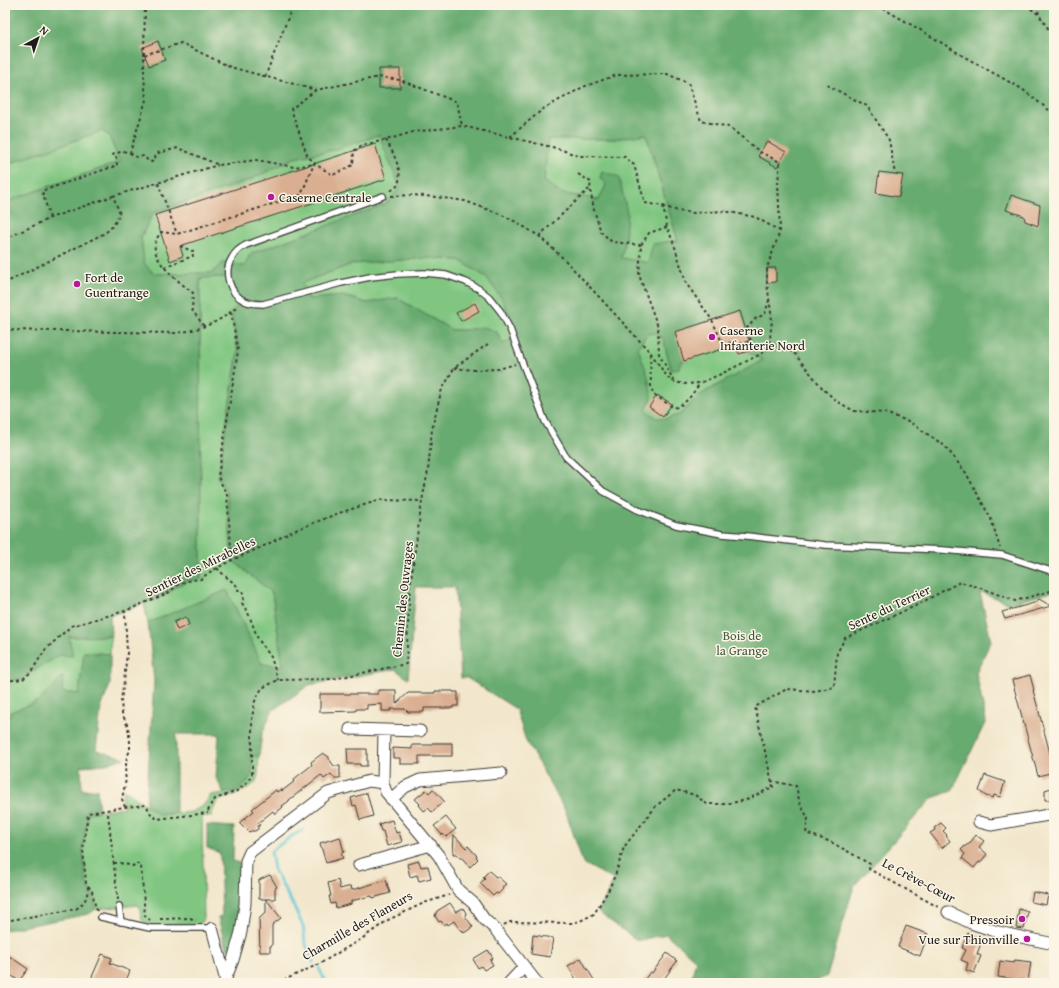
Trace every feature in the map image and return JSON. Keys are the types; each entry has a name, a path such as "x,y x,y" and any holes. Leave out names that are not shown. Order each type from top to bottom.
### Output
{"street":[{"path":"350,729 420,731"},
{"path":"384,730 383,783 386,792 439,856 454,892 473,903 484,919 495,929 537,983"},
{"path":"391,799 405,788 420,780 501,773"},
{"path":"226,982 242,932 245,904 246,861 250,852 328,793 369,781 383,783"},
{"path":"979,822 991,825 1054,814"},
{"path":"358,866 431,845"},
{"name":"Le Crève-Cœur","path":"948,912 972,924 998,932 1054,944"},
{"path":"212,928 226,982"},
{"path":"510,983 524,967"}],"lane":[{"path":"384,196 246,245 238,250 228,267 230,286 236,295 244,301 253,304 263,304 341,283 370,277 426,273 446,275 466,282 479,289 489,297 501,312 510,330 545,421 566,457 603,491 638,510 676,526 722,534 824,545 943,550 1002,555 1054,572"},
{"path":"119,906 121,922"},
{"path":"101,917 150,928 212,928"}],"path":[{"path":"130,153 146,100 144,76 145,5"},
{"path":"265,76 293,5"},
{"path":"878,5 884,10 1022,89 1054,114"},
{"path":"1026,5 1039,15 1054,37"},
{"path":"1037,5 1039,15"},
{"path":"144,55 181,43 230,67 316,90"},
{"path":"510,137 543,109 583,87 617,75 667,74 688,83 702,121 729,127 760,152 780,162 778,182 780,231 767,268 772,320 769,348"},
{"path":"462,126 457,102 400,80 379,77 316,90 291,109 307,155 315,164 333,175 353,165 354,151 362,145 413,132 462,126 556,148 579,156 625,157 634,165 645,203 663,206 678,211 694,213 724,211 755,217 780,231"},
{"path":"827,85 867,106 889,140 896,174"},
{"path":"384,196 397,186 400,177 396,159 386,140"},
{"path":"112,156 123,151 136,157 144,156 148,161 152,162 158,153 178,148 219,165"},
{"path":"50,218 42,191 117,166 116,154"},
{"path":"5,239 50,218 113,196 219,165 256,160 294,166 315,164"},
{"path":"204,326 192,310 193,293 160,263 155,251 155,241 161,232 177,234 301,195 315,164"},
{"path":"578,174 591,182 590,188 594,210 602,232 612,242 641,245"},
{"path":"158,183 177,234"},
{"path":"539,236 590,188"},
{"path":"384,196 413,195 465,201 500,214 539,236 564,259 650,352 668,378 675,382 684,384 700,383 753,358 769,348 779,347 794,353 824,390 838,402 854,411 885,413 908,421 945,446 966,473 991,519 1002,555"},
{"path":"5,284 105,233 114,226 120,214 113,196"},
{"path":"663,206 667,227 686,283 712,320 722,342 739,344 751,341 747,328 755,319 765,314 769,299"},
{"path":"667,227 649,233 641,245 639,275 658,327 658,354 675,382"},
{"path":"180,246 192,251 197,250"},
{"path":"164,267 193,256 192,251"},
{"path":"5,330 175,333 192,331 225,317 244,301"},
{"path":"231,312 238,351 218,477 227,495 232,560"},
{"path":"454,368 488,344"},
{"path":"650,352 651,386 653,394 674,408 681,406 700,383"},
{"path":"454,368 474,370 499,369 522,362"},
{"name":"Chemin des Ouvrages","path":"125,807 146,804 151,814 157,819 208,812 215,799 237,791 248,781 252,774 252,718 255,701 262,688 278,680 333,679 406,664 410,586 422,501 428,471 432,429 441,392 454,368"},
{"name":"Sentier des Mirabelles","path":"5,681 23,679 31,672 45,650 71,626 125,611 168,593 178,585 191,580 201,579 208,573 232,560 266,545 292,531 339,513 380,500 422,501"},
{"path":"217,568 232,580 238,587 238,590 242,591 244,597 242,602 249,614 258,639 271,657 278,680"},
{"name":"Sente du Terrier","path":"771,781 755,707 787,689 815,691 834,687 837,653 845,638 915,606 960,582 1015,601 1054,590"},
{"path":"101,917 96,909 92,891 86,883 83,850 88,813 125,807 122,800 126,779 125,774 127,756 130,751 130,742 128,727 122,713 121,700 128,653 125,611"},
{"path":"495,929 509,922 572,923 594,914 608,891 624,847 656,806 676,790 695,794 707,804 726,804 746,800 773,787 771,781"},
{"name":"Le Crève-Cœur","path":"771,781 796,786 800,804 808,818 806,833 830,842 870,864 869,869 948,912"},
{"path":"108,814 119,906"},
{"path":"114,864 126,864 132,866 136,864 141,866 145,916 150,920"},
{"path":"5,921 76,909 84,902 88,886"},
{"name":"Charmille des Flaneurs","path":"278,983 319,964 360,940 388,920 424,903 454,892"},
{"path":"158,920 190,918 201,922"}],"green space":[{"name":"Bois de la Grange","path":"5,5 1054,5 1054,591 1009,604 980,592 991,641 976,672 986,721 952,791 932,798 854,886 827,976 812,983 690,983 696,960 666,934 638,941 598,912 614,880 583,863 566,812 526,741 516,709 467,678 461,678 455,587 416,587 408,679 395,669 309,685 272,711 262,734 259,756 252,756 252,774 248,781 237,791 224,793 216,778 219,734 176,734 176,813 159,815 146,805 154,681 148,623 227,590 262,664 283,666 272,593 232,560 227,495 218,477 238,351 231,312 243,301 236,295 228,277 200,278 201,579 191,580 178,585 168,593 125,611 110,615 111,636 69,637 73,656 60,655 31,672 23,679 8,681 9,686 5,687 5,206 13,199 120,162 109,136 102,131 5,165","holes":["646,134 678,241 653,244 648,263 621,258 625,241 627,212 619,177 602,171 600,178 606,185 599,200 560,193 544,181 548,139 614,139","379,135 400,188 386,204 250,254 245,266 223,263 211,273 154,274 144,263 141,237 153,213 252,179 294,158 337,149","426,258 459,260 486,277 502,299 518,336 503,344 497,332 484,327 452,330 397,298 367,303 343,296 309,299 302,283 352,264","655,333 663,338 671,370 678,369 681,362 704,352 736,342 763,360 698,396 681,414 667,419 657,418 646,410 652,398 648,376 638,348 647,334"]},
{"path":"102,131 109,136 120,162 13,199 5,206 5,165"},
{"path":"646,134 678,241 665,242 648,263 621,258 625,241 606,185 599,200 560,193 544,181 548,139 614,139"},
{"path":"379,135 401,188 386,204 250,254 245,266 224,263 212,273 154,274 144,263 141,237 153,213 252,179 294,158 337,149"},
{"path":"426,258 459,260 486,277 502,299 518,336 503,344 464,330 452,330 397,298 367,303 343,296 309,299 302,283 352,264"},
{"path":"228,277 243,301 231,312 238,351 218,477 227,495 232,560 272,593 283,667 262,664 227,590 148,623 144,603 168,593 178,585 191,580 201,579 200,278"},
{"path":"655,333 663,338 671,370 678,369 681,362 736,341 752,354 763,360 698,396 681,414 667,419 657,418 646,410 638,348 647,334"},
{"path":"111,636 110,654 84,652 79,695 61,692 62,677 39,701 11,712 5,724 5,687 9,686 8,681 23,679 31,672 60,655 69,637"},
{"path":"84,652 110,654 110,685 101,708 96,750 125,758 106,764 81,766 82,790 97,789 99,811 88,813 83,850 86,883 92,891 96,909 89,914 5,930 5,724 11,712 39,701 63,676 62,692 79,694"},
{"path":"251,755 259,756 257,779 254,784 244,790 217,801 211,816 202,816 204,919 199,926 150,926 142,920 139,905 96,909 92,891 86,883 83,850 88,813 124,807 122,799 124,789 159,815 191,812 203,806 211,795 237,791 248,781"},
{"path":"207,825 234,827 233,861 240,863 240,904 234,947 226,949 218,917 222,916 220,853 207,848"}],"building":[{"path":"158,41 165,60 149,66 142,48"},
{"path":"379,69 400,69 400,88 379,88"},
{"path":"767,141 786,152 777,167 758,156"},
{"name":"Caserne Centrale","path":"375,144 386,179 180,246 183,256 170,261 155,215"},
{"path":"879,172 903,175 899,197 876,193"},
{"path":"1011,195 1040,205 1038,226 1025,221 1024,216 1006,210"},
{"path":"767,268 776,268 776,282 767,283"},
{"path":"475,303 479,311 461,321 456,313"},
{"name":"Caserne Infanterie Nord","path":"740,311 752,350 739,354 735,345 684,361 675,332"},
{"path":"657,395 672,404 663,417 649,407"},
{"path":"1039,599 1051,606 1005,619 1002,612 1034,603"},
{"path":"186,617 189,625 177,630 174,622"},
{"path":"1030,675 1054,764 1054,772 1038,776 1012,680"},
{"path":"378,690 396,690 396,704 408,693 435,693 435,691 458,692 458,706 453,706 453,708 424,708 424,712 408,712 405,709 390,709 391,711 382,711 382,704 367,705 367,709 356,709 356,711 320,712 320,694 378,694"},
{"path":"432,743 452,743 452,756 419,756 419,764 400,764 400,758 393,758 393,748 412,749 412,745 432,745"},
{"path":"347,749 367,749 367,766 360,766 360,764 348,764"},
{"path":"323,753 329,757 334,766 340,766 340,778 334,778 331,774 324,779 321,775 289,800 275,814 273,811 258,823 260,825 255,831 249,832 239,823 254,811 252,809 276,790 277,792 281,789 282,791 295,781 294,779 312,765 311,762"},
{"path":"985,775 1005,782 1000,797 994,795 993,798 986,796 979,791"},
{"path":"1054,787 1054,800 1045,800 1045,790"},
{"path":"433,789 444,801 432,812 428,808 424,811 415,799 426,790 429,793"},
{"path":"367,793 373,816 360,820 356,805 353,806 351,798"},
{"path":"446,817 456,829 446,837 443,834 442,835 434,826"},
{"path":"392,820 396,833 399,832 402,842 387,846 383,831 381,831 379,824"},
{"path":"941,823 946,828 943,831 950,841 942,848 930,833"},
{"path":"454,835 466,848 468,846 477,856 476,857 478,859 470,867 457,854 453,854"},
{"path":"976,835 984,841 979,847 987,854 974,868 962,858 965,854 961,850 969,844"},
{"path":"340,837 344,852 341,853 343,858 326,863 320,843"},
{"path":"419,861 421,867 428,866 431,878 419,881 417,875 410,877 407,864"},
{"path":"489,871 506,884 502,887 503,889 498,894 496,893 493,896 480,883 485,879 483,877"},
{"path":"270,875 277,887 275,888 275,899 259,899 259,880"},
{"path":"338,880 340,889 351,886 352,890 386,880 390,893 373,898 372,896 351,901 351,904 336,908 335,903 331,904 328,883"},
{"path":"1033,892 1048,895 1046,905 1031,902"},
{"path":"266,899 281,918 272,925 272,946 270,946 270,952 260,952 259,919 266,912"},
{"path":"450,903 456,912 463,908 466,913 465,916 473,927 464,933 454,921 448,925 447,923 444,925 441,921 439,922 435,916 437,911"},
{"name":"Pressoir","path":"1019,909 1028,912 1024,929 1016,928"},
{"path":"906,926 928,934 920,956 898,947"},
{"path":"968,933 976,937 975,940 981,943 977,954 981,956 974,973 966,970 968,963 961,960 966,950 962,948"},
{"path":"533,935 553,938 550,957 531,954"},
{"path":"488,950 493,958 490,960 493,965 484,970 481,966 478,968 473,959"},
{"path":"5,953 28,969 19,981 5,971"},
{"path":"667,953 677,961 661,983 642,983 650,972 652,973"},
{"path":"102,954 112,958 110,963 130,971 125,983 100,983 91,979"},
{"path":"581,958 596,983 579,983 568,966"},
{"path":"1015,960 1031,962 1028,981 998,977 1000,961 1014,963"}],"waterway":[{"path":"303,830 271,851 274,870 303,926 305,942 313,962"},
{"path":"319,968 326,983"}],"place":[{"name":"Caserne Centrale","path":"271,197"},
{"name":"Fort de Guentrange","path":"77,284"},
{"name":"Caserne Infanterie Nord","path":"712,337"},
{"name":"Pressoir","path":"1022,919"},
{"name":"Vue sur Thionville","path":"1027,939"}]}
